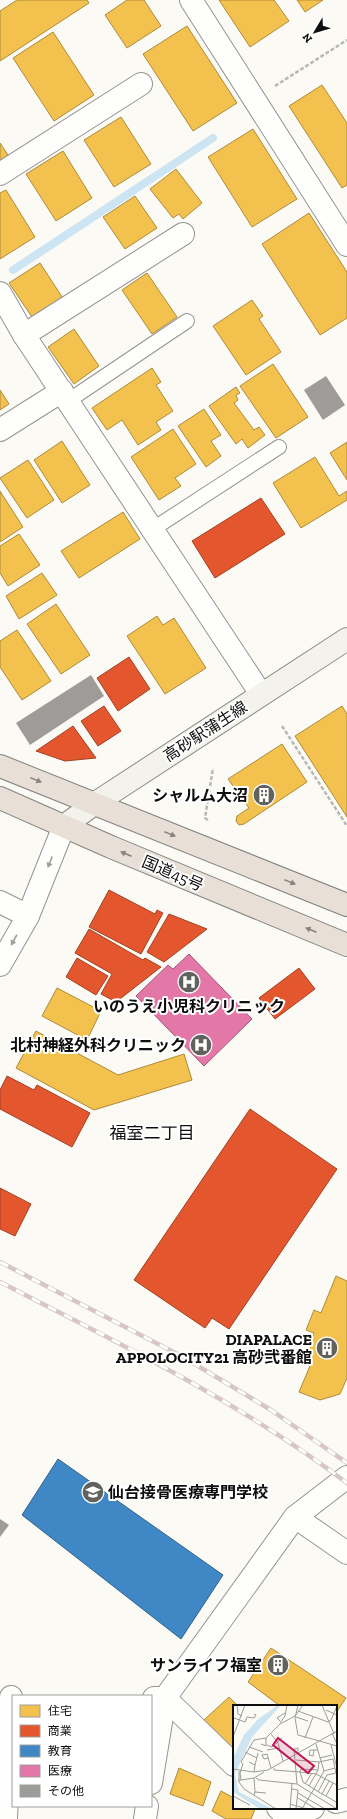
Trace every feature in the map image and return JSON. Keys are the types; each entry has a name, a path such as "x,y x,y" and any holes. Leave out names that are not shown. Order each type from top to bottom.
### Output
{"highway":[{"path":"0,766 347,905"},
{"name":"国道45号","path":"0,798 112,848 347,946"}],"street":[{"path":"191,0 347,245"},
{"path":"0,174 141,84"},
{"path":"24,335 183,234"},
{"path":"0,293 24,335 261,694"},
{"path":"0,430 65,396"},
{"name":"高砂駅蒲生線","path":"64,826 94,804 347,639"},
{"path":"0,965 28,916 64,826"},
{"path":"0,902 28,916"},
{"path":"152,1771 158,1698 295,1517 347,1477"},
{"path":"295,1517 347,1553"},
{"path":"6,1819 8,1697"},
{"path":"158,1698 233,1764"},
{"path":"337,1802 347,1799"},
{"path":"145,1819 147,1807"},
{"path":"279,1809 286,1816 310,1809"}],"lane":[{"path":"65,396 187,321"},
{"path":"153,529 279,447"}],"path":[{"path":"254,99 347,40"},
{"path":"282,726 347,826"},
{"path":"211,821 205,818 213,768"}],"building: 住宅":[{"path":"17,0 87,0 89,3 0,61 0,11"},
{"path":"127,0 144,0 161,26 127,48 105,15"},
{"path":"219,0 274,0 289,21 250,47"},
{"path":"297,0 323,0 305,12"},
{"path":"187,26 237,103 193,131 143,54"},
{"path":"53,32 94,95 54,121 13,58"},
{"path":"322,85 347,123 347,185 342,188 289,106"},
{"path":"121,117 151,164 114,187 84,140"},
{"path":"253,129 297,199 252,227 208,157"},
{"path":"0,143 8,155 0,161"},
{"path":"63,151 92,198 56,221 26,174"},
{"path":"176,169 202,203 183,219 179,214 173,218 150,189"},
{"path":"6,190 35,237 0,259 0,193"},
{"path":"135,196 157,228 125,249 103,217"},
{"path":"309,213 347,272 347,318 320,335 262,244"},
{"path":"40,263 68,306 38,326 9,283"},
{"path":"147,273 177,317 152,334 122,290"},
{"path":"252,300 263,316 259,319 281,352 246,375 213,326"},
{"path":"74,329 99,366 74,384 48,347"},
{"path":"273,364 308,417 276,438 240,386"},
{"path":"152,368 161,382 156,385 173,411 156,422 161,430 138,445 122,420 107,430 92,408"},
{"path":"236,387 240,393 236,395 238,400 234,403 254,430 259,427 265,435 248,448 242,439 236,444 209,406"},
{"path":"0,390 9,404 0,410"},
{"path":"204,409 221,435 211,441 221,456 206,467 178,426"},
{"path":"173,429 196,464 175,478 181,486 159,500 131,457"},
{"path":"62,441 90,485 62,503 34,460"},
{"path":"347,442 347,480 330,453"},
{"path":"315,457 339,496 347,491 347,500 301,528 273,483"},
{"path":"28,460 54,500 27,518 0,478"},
{"path":"0,491 23,527 0,542"},
{"path":"123,512 140,539 79,578 61,551"},
{"path":"19,534 40,565 8,586 0,573 0,546"},
{"path":"42,573 57,595 19,619 6,596"},
{"path":"56,604 90,655 61,674 27,624"},
{"path":"157,616 163,625 174,618 206,668 165,694 127,636"},
{"path":"17,630 51,681 22,700 0,667 0,641"},
{"path":"342,706 347,714 347,817 295,736"},
{"name":"シャルム大沼","path":"282,744 307,782 244,824 239,825 236,821 237,816 249,808 228,779"},
{"path":"57,988 101,1011 87,1040 42,1016"},
{"path":"36,1031 118,1075 184,1054 192,1080 94,1110 16,1068"},
{"name":"DIAPALACE APPOLOCITY21 高砂弐番館","path":"336,1276 347,1281 347,1378 340,1394 320,1400 299,1392 310,1366 302,1363 314,1333 306,1330 314,1310 321,1313"},
{"name":"サンライフ福室","path":"271,1648 346,1698 337,1712 337,1705 279,1705 248,1682"},
{"path":"229,1697 237,1705 233,1705 233,1750 204,1720"},
{"path":"179,1768 211,1782 203,1806 170,1794"},
{"path":"221,1791 233,1797 233,1809 255,1809 251,1819 226,1819 212,1811"}],"building: 商業":[{"path":"261,498 285,534 215,578 192,541"},
{"path":"129,657 150,689 118,711 97,678"},
{"path":"104,706 121,731 98,746 81,721"},
{"path":"73,726 96,758 65,761 36,751"},
{"path":"109,890 155,914 157,910 163,913 141,954 89,927"},
{"path":"169,914 207,929 164,962 147,952"},
{"path":"89,929 143,960 145,958 161,967 116,1002 101,994 112,974 75,953"},
{"path":"77,958 108,976 96,995 66,977"},
{"path":"299,968 315,989 275,1019 259,998"},
{"path":"7,1076 34,1090 37,1085 90,1113 72,1147 0,1109 0,1090"},
{"path":"250,1109 337,1169 229,1329 212,1318 205,1328 134,1280"},
{"path":"0,1188 31,1204 15,1236 0,1229"}],"building: 教育":[{"path":"58,1459 223,1575 181,1639 22,1515"}],"building: 医療":[{"path":"189,954 252,1019 204,1066 136,996 168,965 173,969"}],"building: その他":[{"path":"326,376 345,405 323,420 304,390"},
{"path":"91,675 104,696 30,745 16,723"},
{"path":"0,1519 9,1525 0,1537"}],"waterway":[{"path":"13,270 213,138"}],"railway":[{"path":"0,1262 183,1357 271,1410 347,1463"},
{"path":"0,1282 134,1351 222,1400 264,1426 347,1483"}],"place":[{"name":"シャルム大沼","path":"264,795"},
{"name":"いのうえ小児科クリニック","path":"189,982"},
{"name":"北村神経外科クリニック","path":"201,1045"},
{"name":"DIAPALACE APPOLOCITY21 高砂弐番館","path":"327,1348"},
{"name":"仙台接骨医療専門学校","path":"93,1492"},
{"name":"サンライフ福室","path":"278,1665"}],"district":[{"name":"福室二丁目","path":"152,1133"}]}
